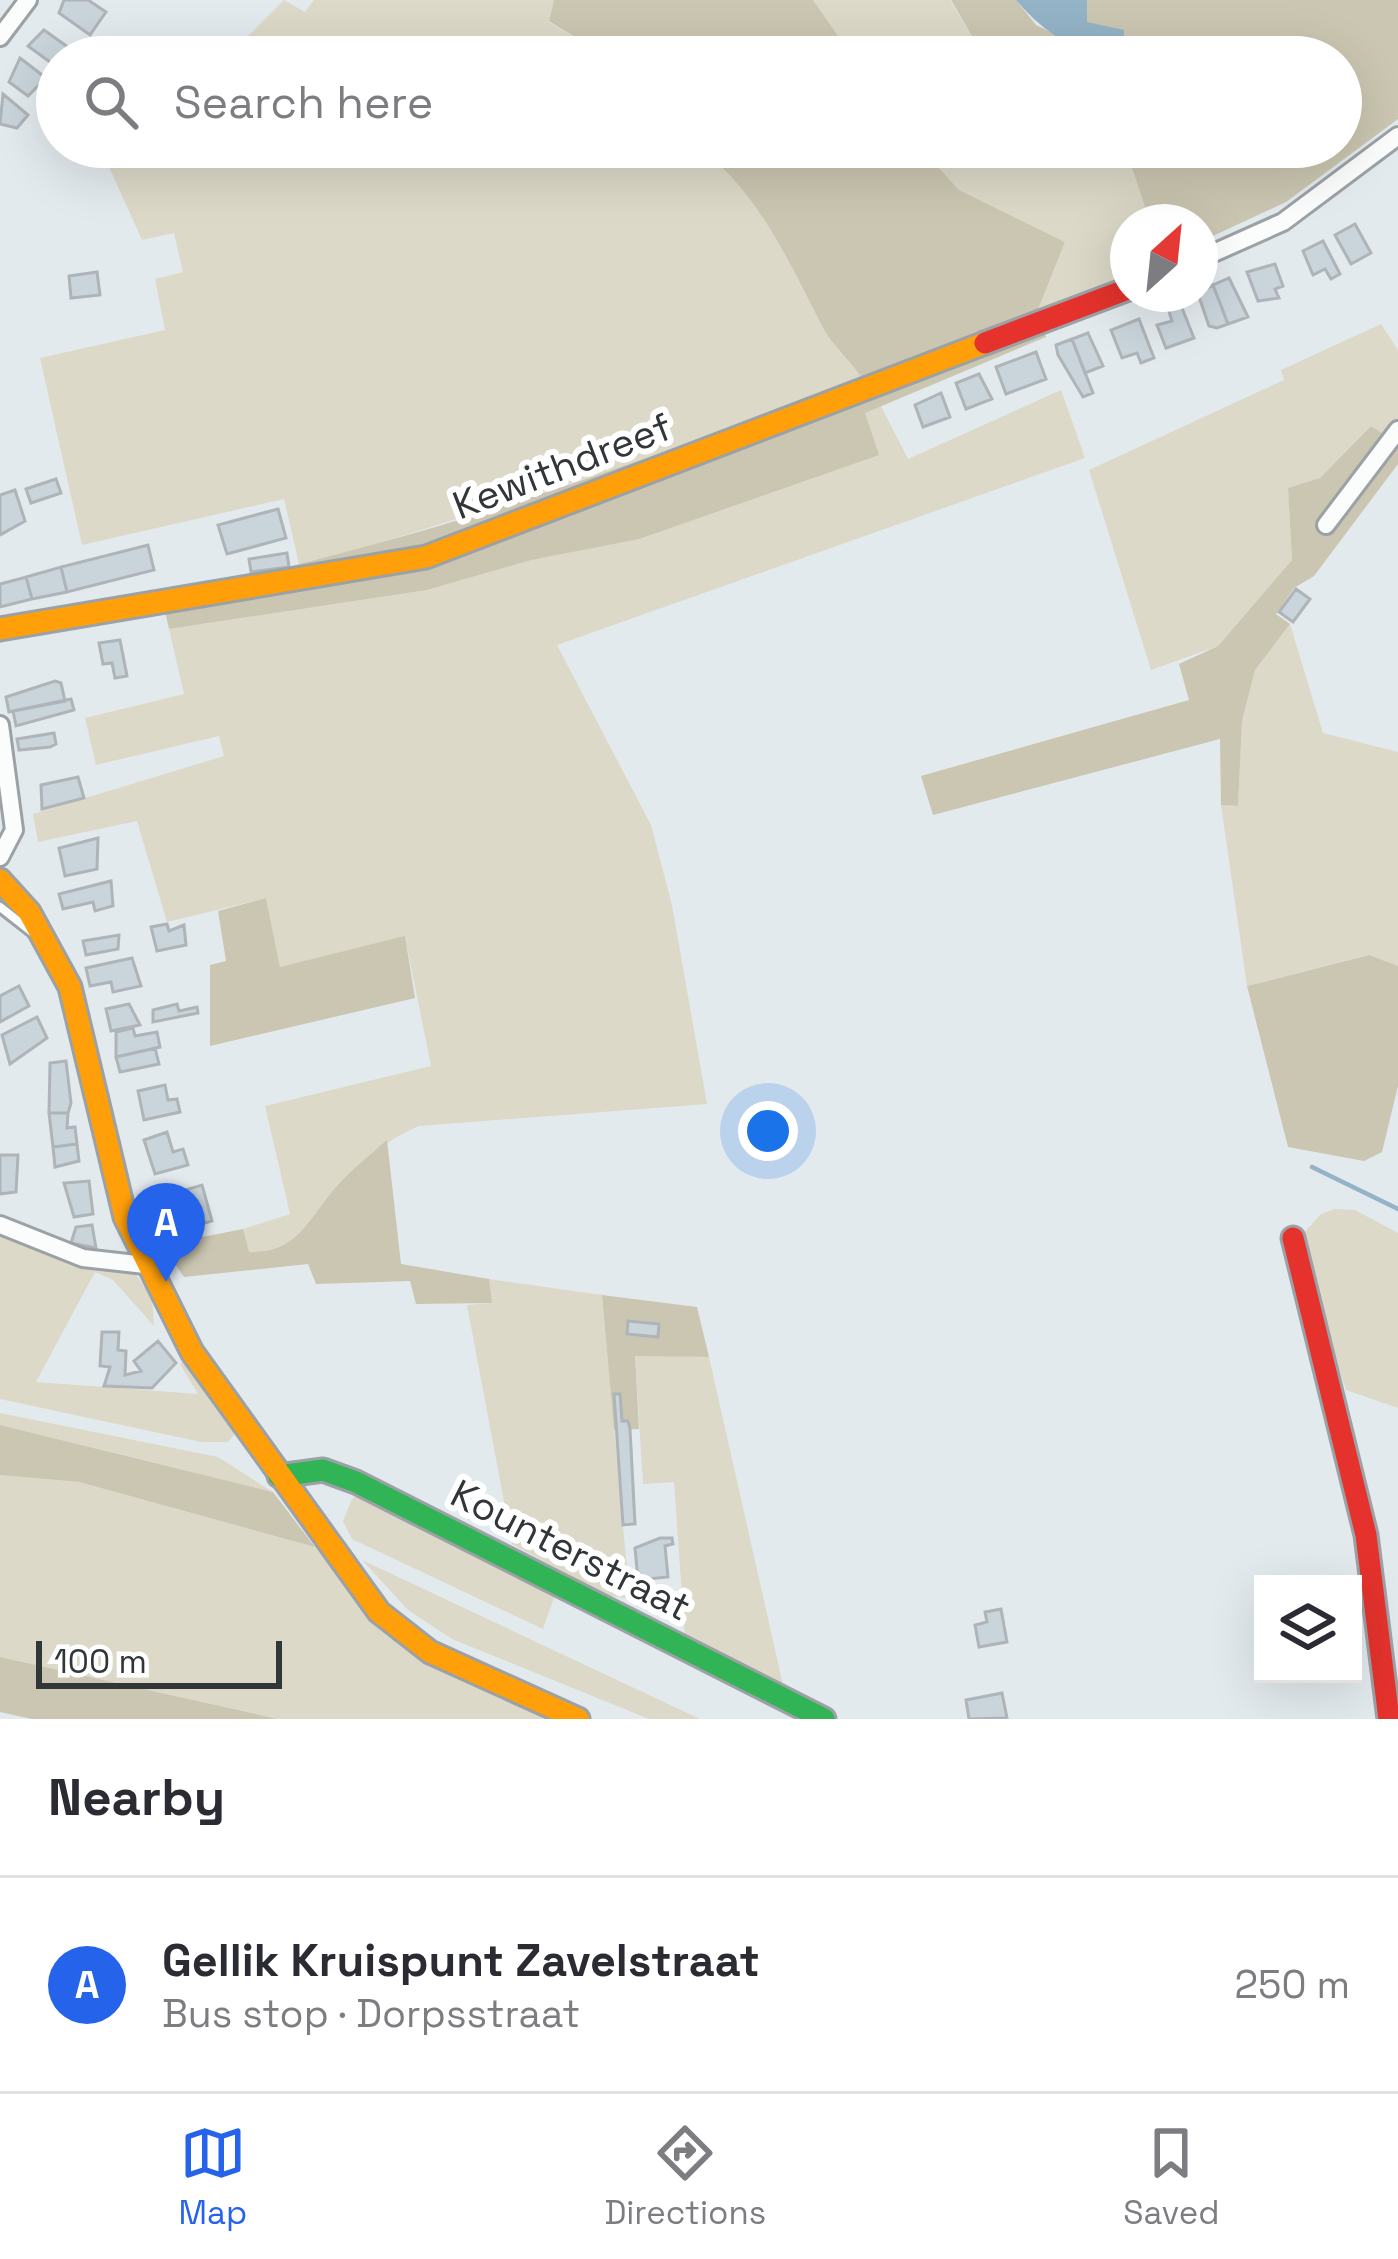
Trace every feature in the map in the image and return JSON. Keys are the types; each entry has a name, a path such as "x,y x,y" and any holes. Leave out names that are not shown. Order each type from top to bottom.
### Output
{"street":[{"path":"0,37 28,0"},
{"path":"1362,163 1398,136"},
{"path":"1218,252 1283,222 1355,168"},
{"name":"Kewithdreef","path":"0,629 426,557 1110,296"},
{"path":"1326,525 1398,430"},
{"path":"0,725 14,816 13,837 0,856"},
{"path":"0,880 48,944 86,1037 111,1163 145,1265 192,1352 361,1590 403,1633 471,1674 578,1719"},
{"path":"0,1225 83,1258 145,1265"},
{"path":"1293,1238 1354,1457 1382,1604 1389,1719"},
{"name":"Kounterstraat","path":"280,1476 322,1470 356,1482 824,1719"}],"lane":[{"path":"0,907 48,944"}],"shaded area":[{"path":"284,0 305,12 314,0 554,0 549,22 572,36 248,36"},
{"path":"554,0 813,0 838,36 573,36 549,21"},
{"path":"813,0 950,0 971,36 838,36"},
{"path":"951,0 1016,0 1036,25 1059,36 972,36"},
{"path":"1087,0 1398,0 1398,119 1362,146 1362,36 1103,36 1086,22"},
{"path":"109,168 722,168 754,205 785,254 827,335 864,379 660,455 300,568 284,499 82,545 40,358 165,330 155,279 183,272 174,233 142,240"},
{"path":"722,168 939,168 959,190 1065,242 1037,312 1046,337 865,413 879,455 639,539 531,560 427,590 169,629 161,594 429,529 691,443 863,379 827,335 785,254"},
{"path":"939,168 1132,168 1144,204 1110,204 1110,282 1037,312 1065,242 959,190"},
{"path":"1132,168 1332,168 1286,202 1218,234 1218,204 1144,204"},
{"path":"1381,324 1398,350 1398,426 1389,437 1371,426 1320,478 1288,488 1292,560 1218,646 1151,670 1089,470 1284,380 1281,370"},
{"path":"1061,390 1085,458 557,645 651,825 672,905 707,1104 419,1126 360,1164 293,1238 266,1251 248,1252 243,1229 290,1214 265,1106 431,1066 405,937 280,967 266,898 167,922 137,821 38,842 33,814 224,756 219,736 96,765 85,718 184,694 169,629 427,590 878,455 864,413 881,406 908,459"},
{"path":"1371,426 1398,443 1398,464 1314,576 1294,588 1276,614 1290,624 1255,670 1242,721 1238,806 1221,805 1220,739 933,815 921,776 1189,700 1179,664 1218,646 1292,560 1288,488 1320,478"},
{"path":"1290,624 1323,733 1398,752 1398,966 1368,955 1247,986 1221,805 1238,806 1242,721 1255,669"},
{"path":"266,898 280,967 405,936 415,998 210,1046 210,965 226,961 218,911"},
{"path":"1369,955 1398,966 1398,1086 1382,1152 1364,1161 1288,1147 1247,986"},
{"path":"387,1140 401,1264 489,1279 492,1303 416,1304 410,1281 316,1284 308,1264 184,1277 162,1245 243,1229 249,1252 280,1247"},
{"path":"1355,1210 1398,1233 1398,1408 1346,1390 1307,1270 1302,1235 1321,1214"},
{"path":"0,1233 136,1275 152,1297 154,1326 113,1280 95,1272 36,1382 198,1394 180,1364 187,1357 236,1433 228,1442 201,1442 0,1399"},
{"path":"489,1279 602,1295 629,1591 625,1598 606,1595 512,1544 467,1305 491,1303"},
{"path":"602,1295 697,1307 709,1357 635,1356 639,1429 614,1430"},
{"path":"635,1355 709,1357 783,1685 685,1639 674,1482 643,1484"},
{"path":"0,1413 218,1457 273,1492 0,1425"},
{"path":"0,1425 273,1492 315,1547 79,1482 0,1475"},
{"path":"0,1475 79,1482 315,1547 402,1647 446,1673 549,1719 278,1719 0,1657"},
{"path":"365,1488 557,1589 543,1629 352,1539 343,1521 352,1499"},
{"path":"362,1560 700,1719 649,1719 452,1639 408,1610"},
{"path":"0,1657 278,1719 32,1719 0,1712"}],"water":[{"path":"1016,0 1087,0 1087,22 1124,30 1124,36 1056,36"}],"building":[{"path":"64,0 88,0 106,12 90,35 59,13"},
{"path":"20,58 36,70 36,88 28,96 9,82"},
{"path":"3,94 28,115 17,128 0,124"},
{"path":"1355,224 1371,253 1351,264 1335,235"},
{"path":"1323,241 1340,274 1331,279 1325,269 1313,275 1303,251"},
{"path":"1275,264 1283,286 1275,289 1279,298 1258,301 1247,272"},
{"path":"97,272 100,295 71,298 69,276"},
{"path":"1229,278 1248,317 1228,324 1218,283"},
{"path":"1218,298 1228,324 1209,326 1204,312 1218,312"},
{"path":"1169,312 1184,312 1194,338 1166,348 1157,325 1172,321"},
{"path":"1139,319 1154,358 1141,363 1137,353 1122,358 1111,330"},
{"path":"1088,333 1103,366 1085,373 1072,339"},
{"path":"1072,339 1093,393 1083,397 1056,345"},
{"path":"1036,352 1046,379 1006,394 996,367"},
{"path":"979,374 992,399 966,409 956,383"},
{"path":"941,393 950,417 923,427 915,405"},
{"path":"56,479 61,493 31,503 26,489"},
{"path":"15,490 25,521 0,535 0,495"},
{"path":"278,509 286,538 227,554 218,525"},
{"path":"148,545 154,570 67,592 61,567"},
{"path":"287,553 289,567 251,572 249,559"},
{"path":"61,567 67,592 32,599 26,577"},
{"path":"26,577 32,599 0,607 0,584"},
{"path":"1296,589 1310,599 1293,622 1279,612"},
{"path":"120,640 127,676 115,678 112,663 103,664 99,643"},
{"path":"61,683 65,701 9,712 6,697"},
{"path":"71,699 74,710 16,726 13,711"},
{"path":"54,733 56,744 50,747 19,750 17,739"},
{"path":"78,777 84,798 42,809 41,785"},
{"path":"98,838 97,869 65,876 59,848"},
{"path":"111,881 113,906 95,911 93,902 63,909 59,894"},
{"path":"167,924 169,931 184,925 186,945 157,951 151,927"},
{"path":"119,935 118,949 86,955 83,941"},
{"path":"132,958 141,986 113,992 111,982 90,986 86,968"},
{"path":"19,986 29,1006 0,1022 0,996"},
{"path":"129,1004 140,1025 111,1031 106,1009"},
{"path":"177,1004 179,1011 197,1007 198,1013 153,1022 153,1010"},
{"path":"37,1017 47,1038 10,1064 2,1035"},
{"path":"133,1028 135,1036 157,1032 160,1047 116,1057 116,1032"},
{"path":"155,1048 159,1064 120,1072 116,1057"},
{"path":"66,1061 68,1113 49,1113 50,1063"},
{"path":"165,1085 168,1100 177,1099 180,1112 144,1120 138,1091"},
{"path":"49,1113 68,1113 67,1128 75,1127 77,1144 53,1147"},
{"path":"167,1132 173,1152 183,1149 188,1165 155,1174 144,1140"},
{"path":"77,1144 79,1161 55,1167 53,1147"},
{"path":"0,1155 18,1155 16,1192 0,1194"},
{"path":"89,1181 93,1214 74,1217 64,1183"},
{"path":"202,1185 212,1221 195,1226 189,1208 166,1215 161,1197"},
{"path":"92,1225 96,1248 71,1243 76,1227"},
{"path":"628,1321 659,1324 658,1337 627,1334"},
{"path":"102,1332 119,1332 118,1350 126,1351 125,1375 141,1371 134,1361 158,1341 176,1363 152,1388 104,1386 110,1367 100,1366"},
{"path":"614,1394 620,1394 622,1421 628,1421 630,1429 635,1524 623,1525"},
{"path":"672,1538 673,1544 665,1546 668,1577 638,1580 635,1548"},
{"path":"1001,1609 1007,1642 979,1647 975,1625 987,1622 985,1612"},
{"path":"1002,1693 1007,1718 969,1719 966,1700"}],"waterway":[{"path":"1312,1167 1398,1209"}],"traffic: fast":[{"path":"279,1476 323,1470 356,1482 824,1719"}],"traffic: slow":[{"path":"0,629 426,557 985,343"},
{"path":"0,880 29,912 70,987 125,1217 192,1352 379,1612 430,1652 578,1719"}],"traffic: jam":[{"path":"985,343 1110,296"},
{"path":"1293,1238 1366,1535 1389,1719"}],"place":[{"name":"Gellik Kruispunt Zavelstraat","path":"166,1282"}]}
